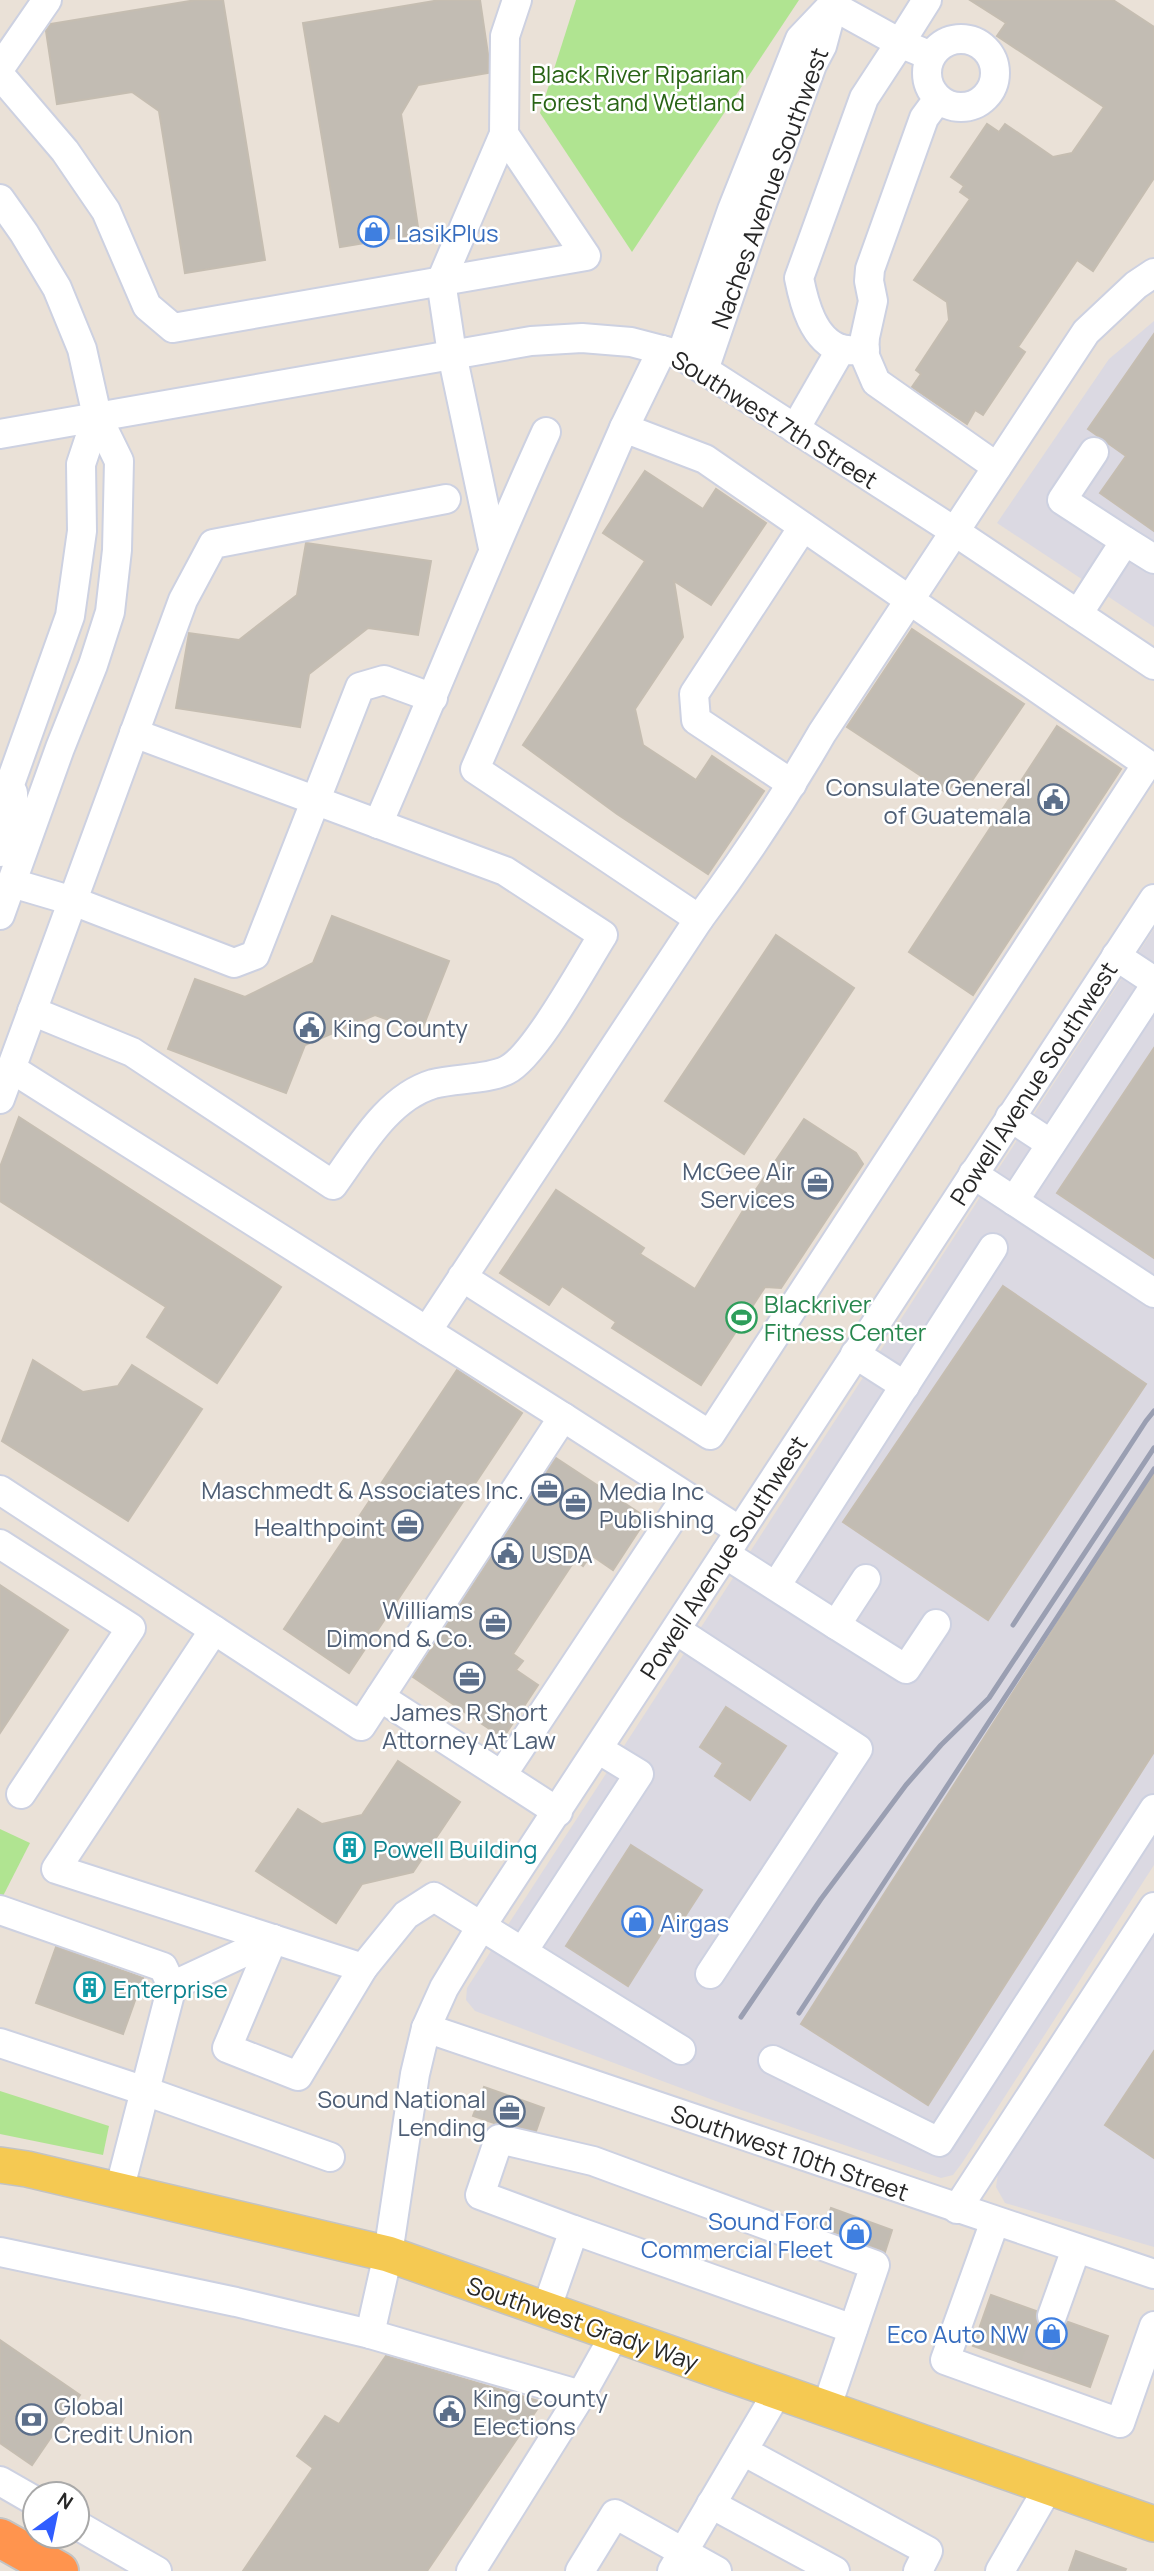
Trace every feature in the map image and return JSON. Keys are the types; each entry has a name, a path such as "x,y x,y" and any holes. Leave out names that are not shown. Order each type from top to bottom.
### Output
{"highway":[{"path":"0,2538 59,2571"}],"main road":[{"name":"Southwest Grady Way","path":"0,2165 27,2169 388,2254 1154,2524"}],"street":[{"path":"0,68 47,0"},
{"path":"493,548 452,354 441,281 504,134 505,37 517,0"},
{"path":"927,0 864,98 799,278 804,306 823,337 853,349 876,382 997,467"},
{"path":"835,3 900,43 931,56"},
{"name":"Naches Avenue Southwest","path":"699,919 475,769 624,428 682,358 732,210 800,39 835,3"},
{"path":"959,39 980,44 994,62 994,85 988,95 970,107 947,105 930,90 927,67 931,56 947,41 959,39"},
{"path":"0,75 65,151 106,211 147,306 173,328 586,256 504,134"},
{"path":"795,429 853,349 873,301 869,281 870,269 924,118 938,99"},
{"path":"0,200 24,233 57,288 82,348 97,416 119,461 117,550 110,612 93,665 0,915"},
{"path":"427,1331 699,919 792,784 822,733 1086,332 1136,285 1154,273"},
{"name":"Southwest 7th Street","path":"10,432 531,341 582,338 631,342 682,358 954,531 1154,665"},
{"path":"0,811 70,616 82,531 81,464 97,416"},
{"path":"462,1277 710,1435 1147,764 705,459 624,428"},
{"path":"378,824 433,698 493,548 546,432"},
{"path":"1094,452 1062,500 1154,559"},
{"path":"0,1099 12,1069 11,1035 33,1011 183,600 213,544 446,499"},
{"path":"792,784 696,720 694,694 803,527"},
{"path":"1078,614 1125,541"},
{"path":"12,883 72,901 234,963 255,955 360,687 384,680 433,698"},
{"path":"33,1011 132,1052 333,1185 380,1121 406,1096 433,1084 506,1071 527,1055 603,935 505,871 134,733"},
{"path":"0,852 14,813 13,776"},
{"name":"Powell Avenue Southwest","path":"370,2334 388,2254 415,2074 426,2028 444,1988 482,1925 1154,899"},
{"path":"1116,956 1154,981"},
{"path":"1014,1201 1154,987"},
{"path":"12,1069 686,1497 776,1586 906,1669 936,1624"},
{"path":"1010,1117 1051,1144"},
{"path":"973,1174 1154,1293"},
{"path":"776,1586 993,1248"},
{"path":"855,1354 905,1386"},
{"path":"0,1490 361,1726 563,1417"},
{"path":"502,1775 686,1497"},
{"path":"0,1544 131,1628 22,1794"},
{"path":"836,1625 866,1579"},
{"path":"214,1630 56,1869 363,1968"},
{"path":"676,1630 858,1749 710,1974"},
{"path":"380,1697 558,1812"},
{"path":"523,1951 639,1774 598,1749"},
{"path":"773,2060 939,2142 1154,1809"},
{"path":"273,1939 227,2048 298,2076 363,1968 406,1915 435,1897 681,2050"},
{"path":"957,2209 1154,1908"},
{"path":"0,1910 163,1967 172,1986 119,2191"},
{"path":"172,1986 273,1939"},
{"name":"Southwest 10th Street","path":"426,2028 1154,2274"},
{"path":"0,2043 330,2157"},
{"path":"827,2409 875,2265 593,2161 499,2139 480,2195 853,2329"},
{"path":"995,2221 945,2360 1030,2378 1119,2423 1154,2326"},
{"path":"546,2310 574,2230"},
{"path":"1052,2316 1076,2249"},
{"path":"0,2252 236,2302 370,2334 581,2395"},
{"path":"471,2571 581,2395 614,2334"},
{"path":"677,2562 778,2391"},
{"path":"743,2451 928,2551 918,2571"},
{"path":"0,2481 21,2493"},
{"path":"1000,2571 1048,2488"},
{"path":"711,2504 835,2571"},
{"path":"580,2571 615,2514 677,2562 717,2571"},
{"path":"91,2533 157,2571"}],"shaded area":[{"path":"1154,321 1154,627 997,523 1109,359"},
{"path":"1154,929 1154,1865 962,2163 953,2175 941,2178 721,2103 475,2011 466,2000 467,1988"},
{"path":"1154,1936 1154,2247 1005,2203 996,2187 998,2174"}],"green space":[{"name":"Black River Riparian Forest and Wetland","path":"576,0 799,0 632,252 540,113"},
{"path":"0,1829 30,1843 3,1896 0,1897"},
{"path":"0,2091 109,2126 103,2155 0,2134"}],"building":[{"path":"196,0 223,0 265,260 185,273 159,111 132,92 57,104 46,31 51,24"},
{"path":"440,0 480,0 488,73 418,85 401,114 419,234 340,247 303,23"},
{"path":"970,0 1113,0 1154,27 1154,178 1093,271 1077,260 1018,347 1025,352 983,415 975,410 967,424 912,387 921,374 916,370 949,320 947,302 914,280 970,199 960,192 964,186 951,177 987,124 999,132 1005,124 1053,157 1072,153 1104,107 997,36 1006,23"},
{"path":"1154,334 1154,531 1100,493 1126,456 1088,429"},
{"path":"645,471 703,509 716,489 766,523 711,605 674,581 683,637 635,709 643,745 696,780 712,756 764,791 708,874 617,814 523,745 645,561 603,533"},
{"path":"306,543 431,561 418,635 368,628 309,674 300,727 176,708 189,633 239,640 297,595"},
{"path":"912,629 1024,704 969,785 957,777 947,793 847,727"},
{"path":"1057,726 1121,769 973,995 909,952"},
{"path":"332,916 449,961 421,1032 375,1015 305,1045 286,1093 168,1049 195,979 245,997 313,963"},
{"path":"776,935 854,988 744,1154 665,1101"},
{"path":"1154,1048 1154,1258 1057,1193"},
{"path":"19,1117 281,1287 217,1383 147,1337 166,1307 0,1201 0,1167"},
{"path":"804,1119 856,1153 863,1164 781,1288 765,1287 701,1385 612,1328 616,1322 562,1286 549,1305 500,1273 556,1190 644,1248 640,1254 695,1289 755,1191"},
{"path":"1003,1286 1146,1384 988,1620 843,1522"},
{"path":"33,1360 83,1392 118,1386 132,1365 202,1409 128,1521 2,1441"},
{"path":"457,1370 522,1413 349,1673 284,1629"},
{"path":"556,1458 647,1518 613,1570 591,1555 583,1566 575,1560 513,1654 523,1661 516,1670 538,1685 503,1738 413,1677"},
{"path":"1154,1472 1154,1752 928,2105 801,2024"},
{"path":"0,1585 68,1630 0,1733"},
{"path":"726,1707 786,1746 750,1800 715,1776 723,1763 700,1747"},
{"name":"Powell Building","path":"398,1761 460,1802 413,1872 362,1884 336,1923 256,1871 298,1809 322,1824 362,1815"},
{"path":"631,1845 702,1890 680,1924 671,1918 628,1986 566,1946"},
{"name":"Enterprise","path":"56,1947 143,1978 123,2034 36,2003"},
{"path":"1154,2051 1154,2158 1105,2125"},
{"name":"Sound National Lending","path":"484,2087 544,2108 536,2131 473,2116"},
{"name":"Sound Ford Commercial Fleet","path":"831,2208 892,2230 885,2252 824,2228"},
{"path":"991,2295 1036,2311 1039,2326 1047,2332 1056,2332 1068,2322 1108,2336 1090,2387 973,2346"},
{"name":"Global Credit Union","path":"0,2340 80,2395 32,2465 0,2443"},
{"path":"386,2356 542,2402 427,2571 243,2571 313,2468 297,2456 325,2416 339,2424"},
{"path":"1076,2551 1126,2569 1069,2571"}],"tunnel":[{"path":"1034,2367 1052,2316"}],"railway":[{"path":"1013,1625 1154,1411"},
{"path":"741,2017 821,1899 906,1785 941,1745 989,1698 1154,1448"},
{"path":"799,2013 1154,1469"}],"place":[{"name":"LasikPlus","path":"373,232"},
{"name":"Consulate General of Guatemala","path":"1054,800"},
{"name":"King County","path":"310,1027"},
{"name":"McGee Air Services","path":"818,1184"},
{"name":"Blackriver Fitness Center","path":"741,1317"},
{"name":"Maschmedt & Associates Inc.","path":"547,1489"},
{"name":"Media Inc Publishing","path":"576,1504"},
{"name":"Healthpoint","path":"408,1526"},
{"name":"USDA","path":"508,1553"},
{"name":"Williams Dimond & Co.","path":"496,1623"},
{"name":"James R Short Attorney At Law","path":"469,1677"},
{"name":"Powell Building","path":"350,1848"},
{"name":"Airgas","path":"637,1922"},
{"name":"Enterprise","path":"90,1988"},
{"name":"Sound National Lending","path":"509,2112"},
{"name":"Sound Ford Commercial Fleet","path":"856,2234"},
{"name":"Eco Auto NW","path":"1052,2333"},
{"name":"King County Elections","path":"450,2411"},
{"name":"Global Credit Union","path":"31,2419"}]}
